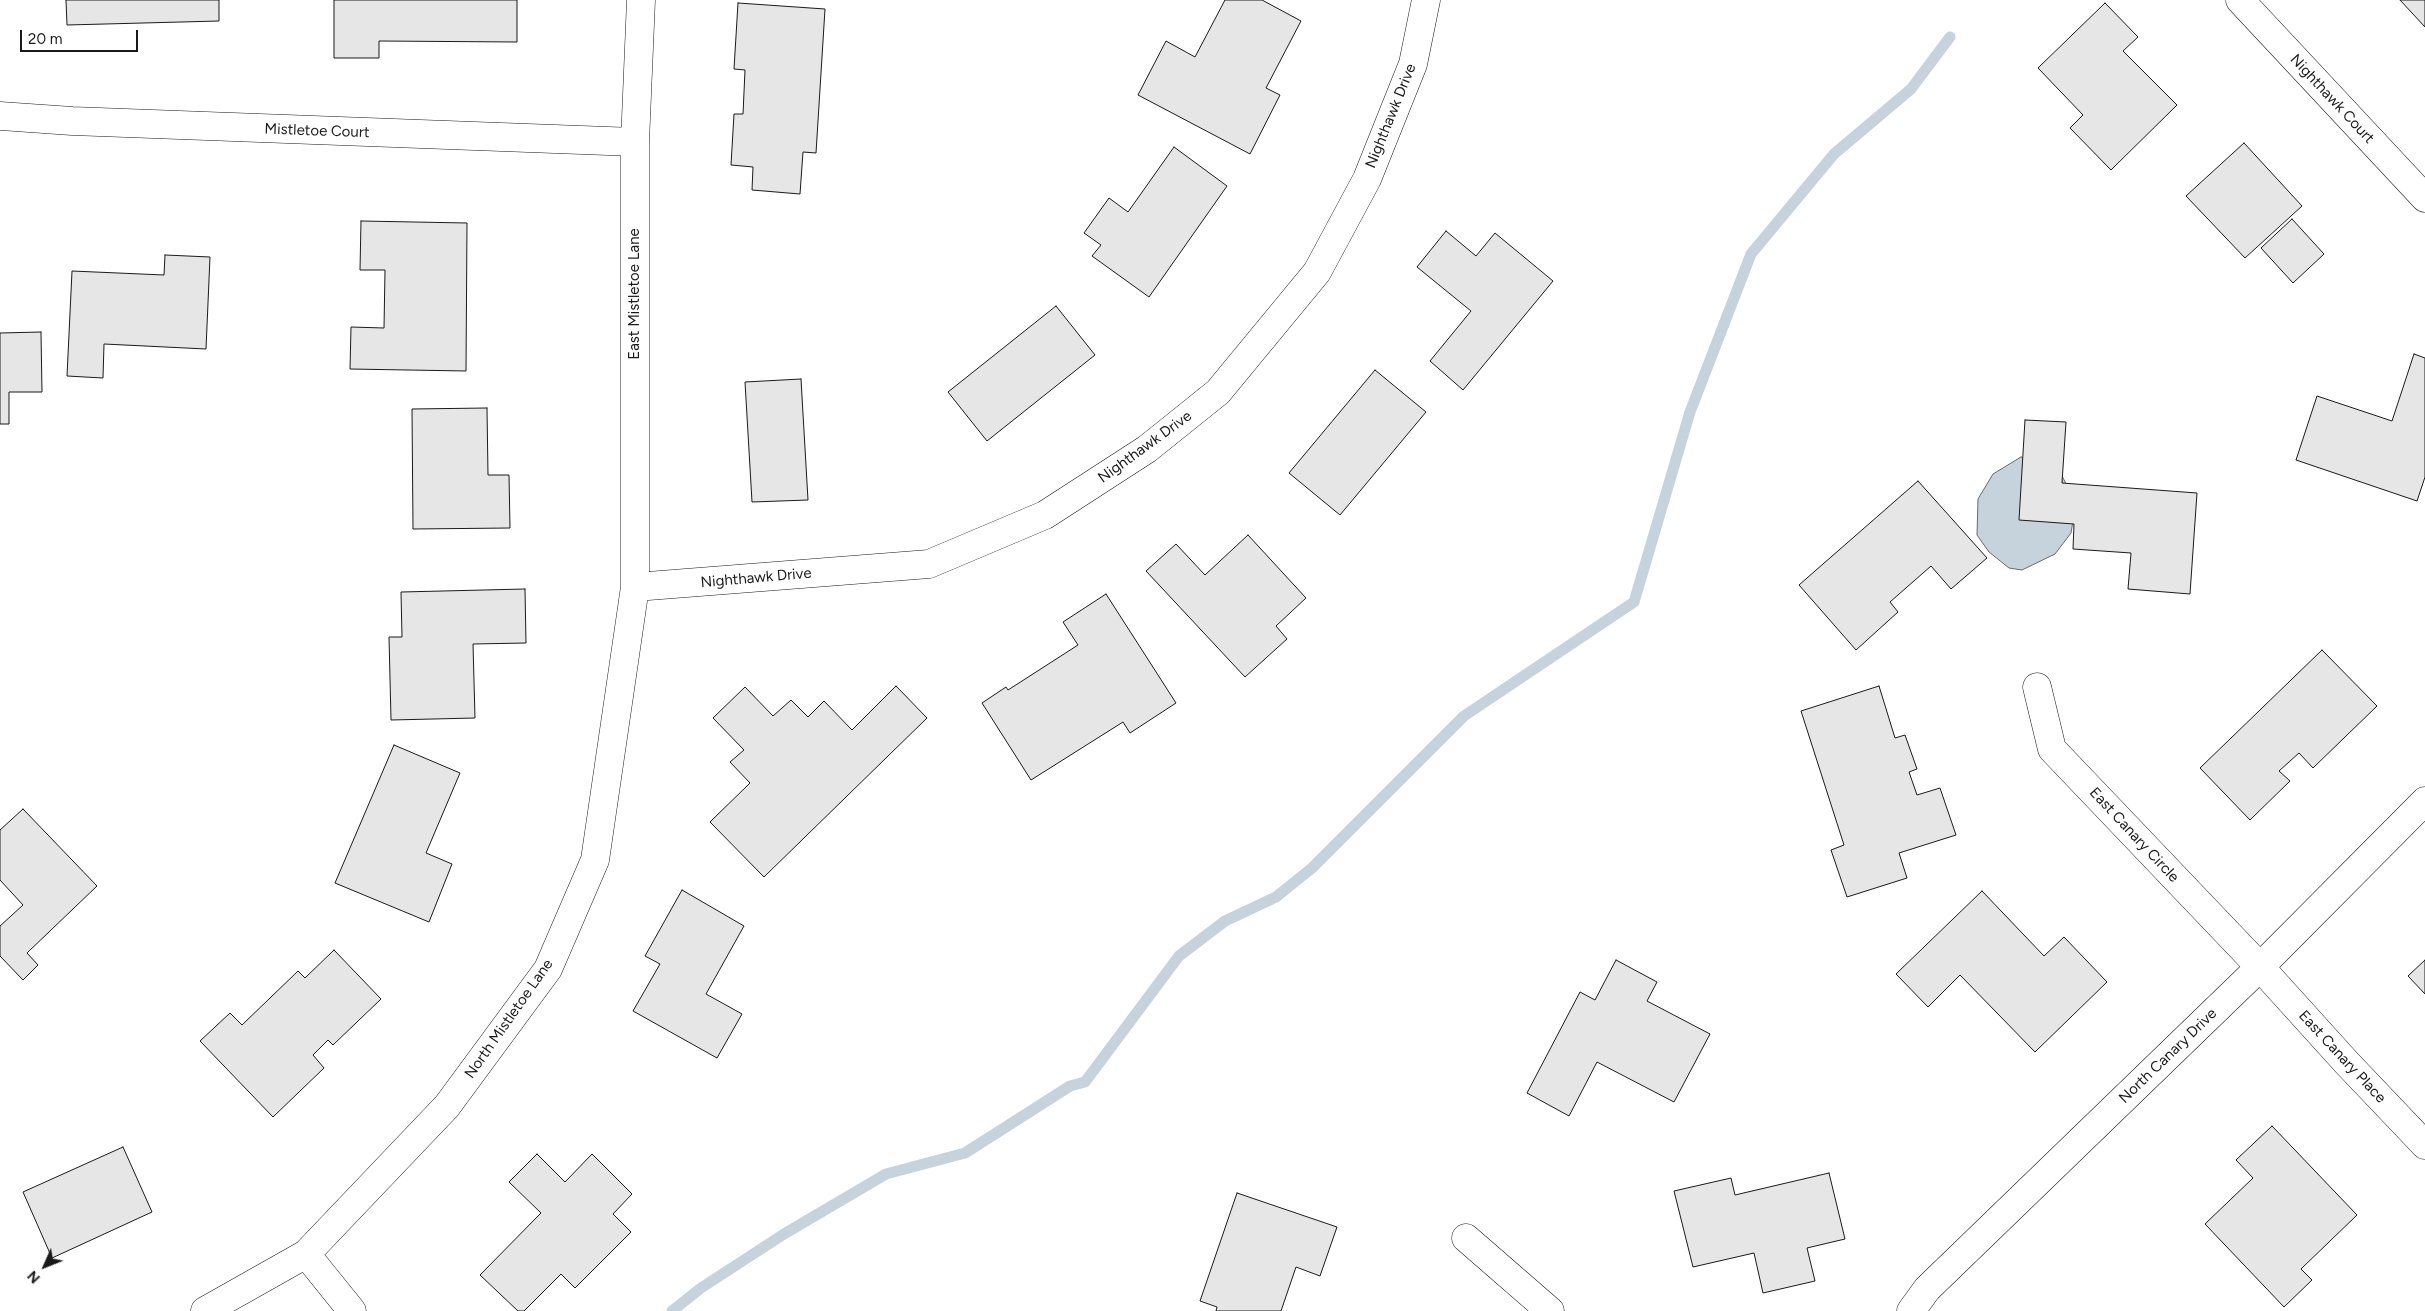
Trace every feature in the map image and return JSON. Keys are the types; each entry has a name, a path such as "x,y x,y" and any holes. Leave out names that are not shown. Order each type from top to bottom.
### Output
{"street":[{"name":"East Mistletoe Lane","path":"635,587 635,142 641,0"},
{"name":"Nighthawk Drive","path":"635,587 929,564 1046,515 1147,449 1218,392 1316,272 1367,179 1414,64 1426,0"},
{"name":"Nighthawk Court","path":"2240,0 2425,198"},
{"name":"Mistletoe Court","path":"0,116 72,121 635,142"},
{"name":"North Mistletoe Lane","path":"205,1311 306,1254 446,1106 548,969 595,860 635,587"},
{"name":"East Canary Circle","path":"2037,687 2052,749 2260,967"},
{"name":"North Canary Drive","path":"1911,1311 1927,1289 2260,967 2425,802"},
{"name":"East Canary Place","path":"2260,967 2346,1062 2425,1145"},
{"path":"1466,1238 1550,1311"},
{"path":"306,1254 352,1311"}],"shaded area":[{"path":"2021,457 2059,470 2076,503 2071,533 2055,554 2022,570 2009,568 1989,552 1977,535 1978,499 1993,474"}],"building":[{"path":"66,0 219,0 219,21 67,25"},
{"path":"334,0 517,0 517,42 379,41 379,58 334,58"},
{"path":"1225,0 1262,0 1301,21 1266,88 1280,95 1250,154 1138,95 1166,41 1195,57"},
{"path":"2400,0 2425,0 2425,27"},
{"path":"738,3 825,9 816,153 803,152 800,194 752,190 753,167 731,165 734,114 743,114 745,70 734,69"},
{"path":"2105,3 2138,37 2123,51 2177,105 2111,170 2070,128 2083,115 2038,68"},
{"path":"2244,143 2302,206 2245,258 2186,196"},
{"path":"1174,147 1227,186 1149,297 1092,256 1101,245 1084,233 1109,198 1128,212"},
{"path":"2292,219 2324,254 2293,283 2261,248"},
{"path":"361,221 467,223 466,371 350,369 351,327 384,328 385,270 360,270"},
{"path":"1446,231 1476,256 1495,233 1553,281 1463,390 1430,361 1471,311 1417,267"},
{"path":"165,255 210,257 206,349 104,344 103,378 67,376 72,271 164,275"},
{"path":"1056,306 1095,355 987,441 948,392"},
{"path":"41,332 42,392 9,392 9,424 0,424 0,333"},
{"path":"2414,354 2425,358 2425,477 2417,501 2296,460 2317,396 2392,421"},
{"path":"1375,370 1426,412 1340,515 1289,473"},
{"path":"801,379 808,500 752,502 745,382"},
{"path":"487,408 488,475 509,475 510,528 413,529 412,409"},
{"path":"2025,420 2066,422 2062,483 2197,493 2190,594 2128,589 2131,553 2073,549 2074,524 2019,520"},
{"path":"1918,481 1987,558 1951,589 1931,566 1890,602 1898,612 1856,650 1799,585"},
{"path":"1248,535 1306,598 1276,626 1287,639 1245,677 1146,571 1176,544 1205,575"},
{"path":"525,589 526,643 473,644 475,718 391,720 389,637 402,637 401,592"},
{"path":"1106,594 1176,703 1130,733 1123,722 1031,780 982,703 1006,687 1008,690 1078,645 1063,622"},
{"path":"2322,650 2377,706 2313,768 2299,753 2279,771 2290,781 2250,820 2200,768"},
{"path":"896,686 927,718 764,877 710,822 750,783 730,762 744,750 713,718 745,687 773,716 791,700 808,717 824,701 852,730"},
{"path":"1879,686 1895,738 1905,735 1917,769 1909,772 1917,795 1940,788 1956,835 1899,853 1907,878 1847,897 1831,850 1844,845 1801,711"},
{"path":"394,745 460,773 426,853 452,864 429,922 335,883"},
{"path":"23,809 97,886 27,953 38,965 23,980 0,956 0,926 23,905 0,880 0,830"},
{"path":"682,890 744,926 706,994 742,1014 717,1058 633,1011 660,964 645,956"},
{"path":"1982,891 2044,956 2064,937 2107,982 2035,1052 1960,975 1928,1007 1896,974"},
{"path":"334,950 381,999 333,1045 328,1040 313,1055 324,1068 273,1117 200,1041 230,1013 242,1025 298,971 305,978"},
{"path":"1616,960 1657,982 1647,1001 1710,1034 1674,1102 1597,1062 1569,1116 1527,1093 1580,992 1595,1000"},
{"path":"2425,960 2425,994 2408,976"},
{"path":"2272,1126 2357,1215 2301,1269 2312,1280 2284,1307 2205,1224 2253,1178 2236,1160"},
{"path":"123,1147 152,1212 52,1258 23,1192"},
{"path":"537,1154 565,1182 592,1154 632,1194 613,1214 631,1232 575,1288 561,1274 524,1311 518,1311 480,1275 541,1213 509,1182"},
{"path":"1829,1173 1845,1239 1807,1248 1815,1281 1763,1293 1754,1253 1693,1267 1674,1191 1731,1178 1735,1195"},
{"path":"1237,1193 1337,1227 1320,1276 1296,1267 1281,1311 1216,1311 1217,1307 1200,1301"}],"waterway":[{"path":"672,1311 701,1288 784,1234 886,1174 965,1153 1070,1086 1085,1082 1179,956 1225,921 1276,897 1312,868 1464,716 1634,602 1690,412 1751,254 1834,154 1911,89 1950,37"}]}
